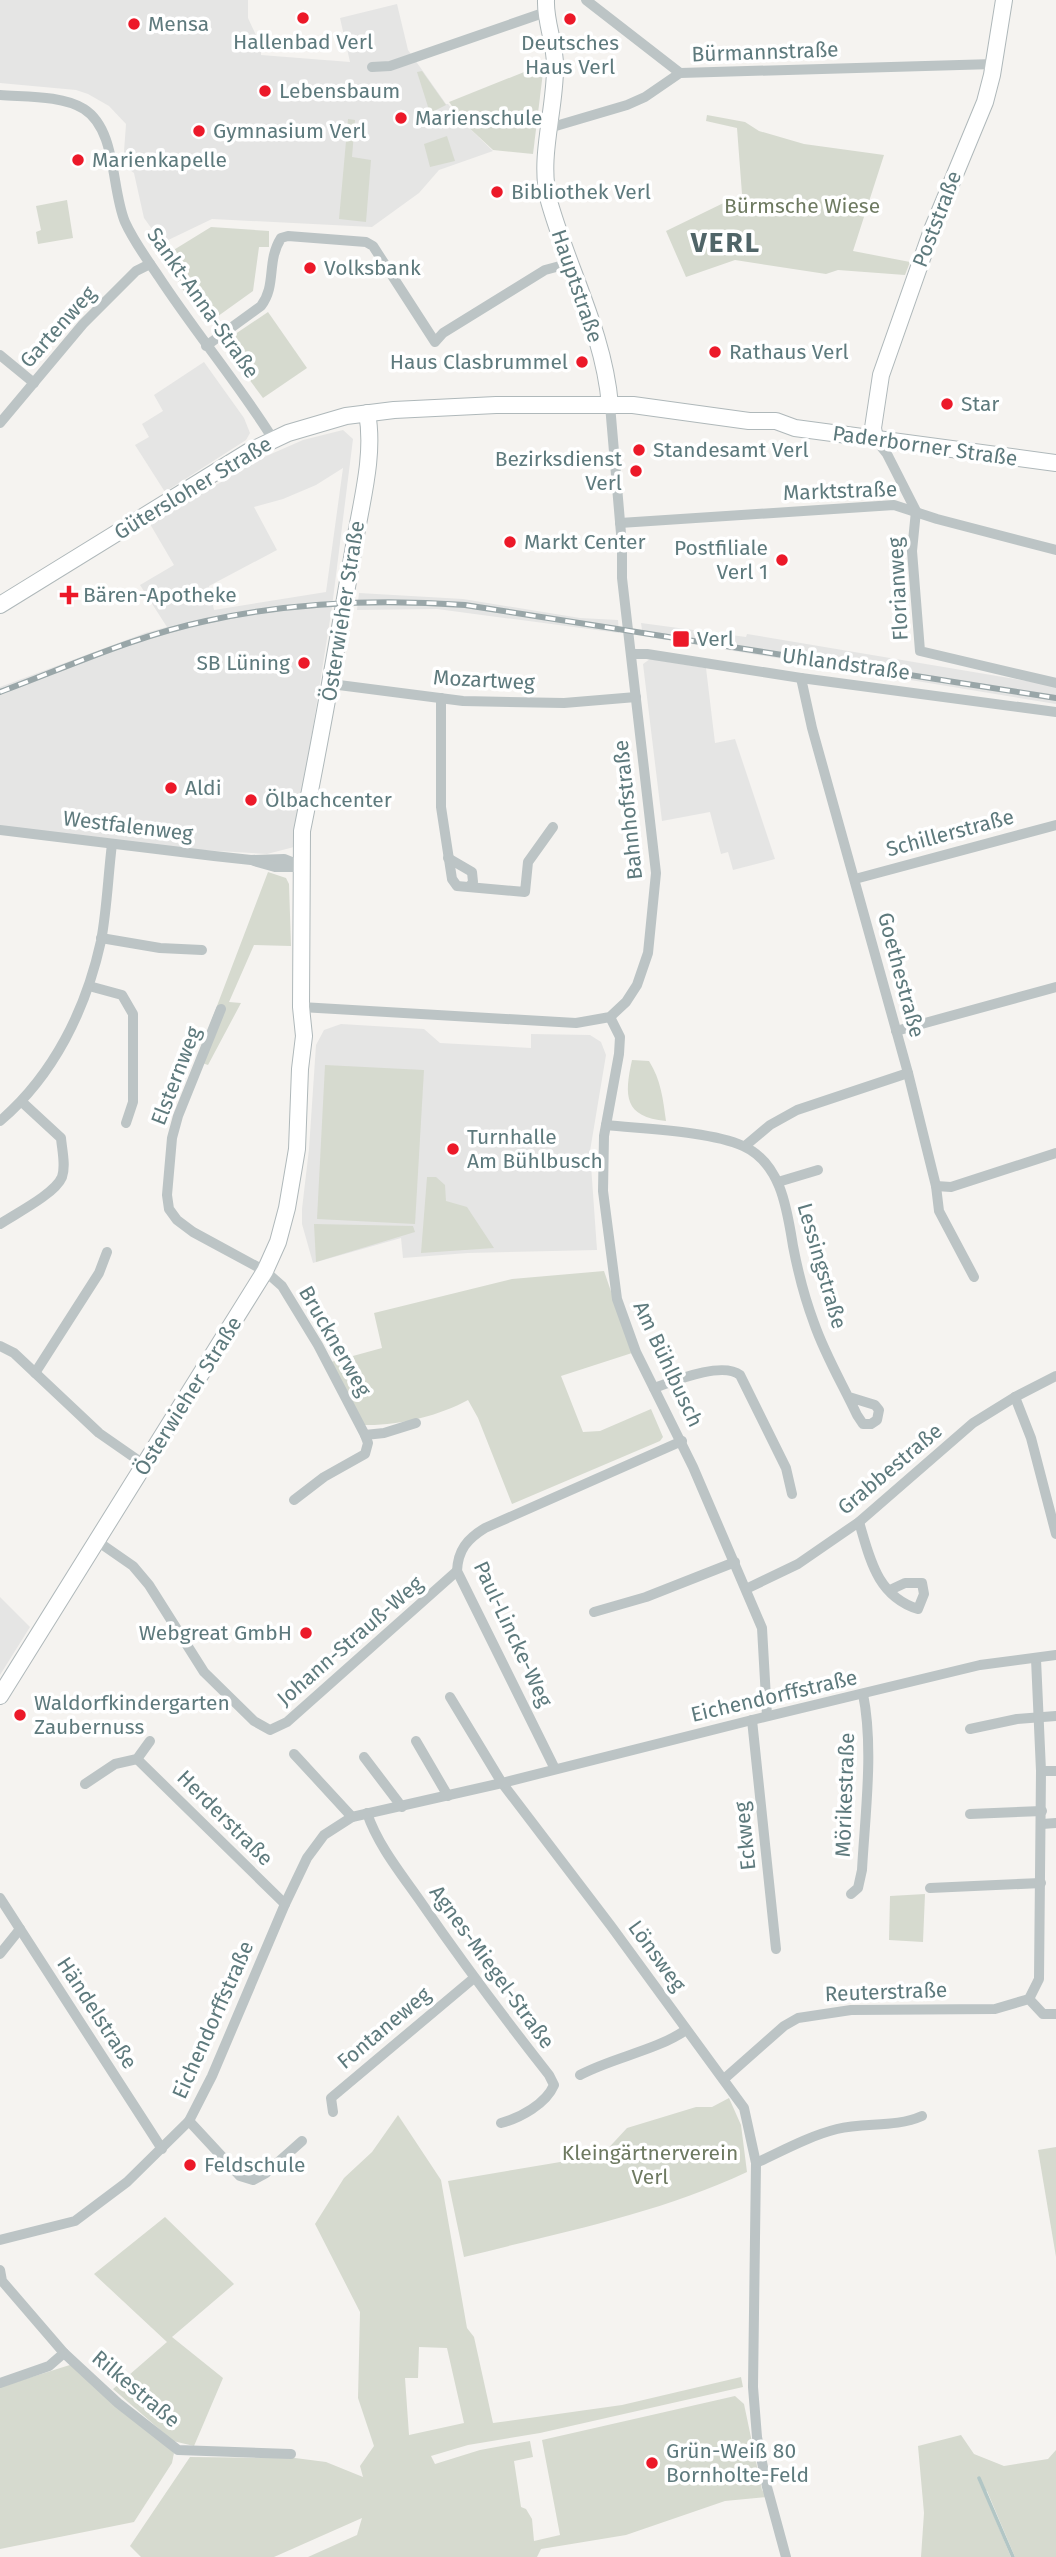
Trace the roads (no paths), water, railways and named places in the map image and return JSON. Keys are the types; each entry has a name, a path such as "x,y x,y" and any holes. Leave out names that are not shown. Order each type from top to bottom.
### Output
{"street":[{"path":"586,0 680,73"},
{"name":"Poststraße","path":"875,439 873,428 881,375 932,230 982,111 994,64 1004,0"},
{"path":"372,67 390,66 546,6"},
{"name":"Hauptstraße","path":"546,6 556,66 546,177 548,198 600,351 608,382 610,405"},
{"name":"Bürmannstraße","path":"550,128 627,105 645,97 680,73 994,64"},
{"name":"Sankt-Anna-Straße","path":"0,95 60,101 84,109 100,125 106,139 124,219 138,247 273,439"},
{"path":"206,346 261,306 270,285 273,251 281,238 288,236 366,242 373,246 435,342 443,333 545,270 571,263"},
{"name":"Gartenweg","path":"0,424 83,324 136,271 150,264"},
{"path":"0,355 34,383"},
{"name":"Gütersloher Straße","path":"1,602 273,439 346,416 367,413 506,405 610,405"},
{"name":"Paderborner Straße","path":"610,405 649,406 749,421 763,427 794,428 1056,463"},
{"name":"Bahnhofstraße","path":"610,405 622,578 656,873 648,953 638,985 626,1002 610,1017"},
{"name":"Österwieher Straße","path":"0,1696 265,1271 278,1242 291,1190 299,1129 300,1069 297,1036 302,1007 302,831 309,809 331,684 369,447 367,413"},
{"name":"Florianweg","path":"875,439 887,454 916,511 912,551 920,651 1056,682"},
{"name":"Marktstraße","path":"620,523 894,505 1056,550"},
{"name":"Uhlandstraße","path":"631,654 1056,712"},
{"name":"Goethestraße","path":"802,678 812,728 908,1073 936,1186 939,1212 974,1277"},
{"name":"Mozartweg","path":"331,684 463,701 564,703 636,697"},
{"path":"441,698 441,807 452,879 457,886 466,889 470,886 525,892 528,862 552,827"},
{"name":"Schillerstraße","path":"855,878 1056,825"},
{"name":"Westfalenweg","path":"0,830 251,860 284,859 304,866"},
{"path":"0,1121 22,1102 47,1070 65,1040 89,986 101,938 112,844"},
{"path":"101,938 160,948 202,950"},
{"path":"89,986 122,995 133,1014 133,1102 126,1123"},
{"path":"896,1031 1056,986"},
{"path":"302,1007 551,1022 592,1022 610,1017"},
{"name":"Elsternweg","path":"222,1009 178,1116 172,1138 167,1195 169,1209 177,1220 194,1233 265,1271"},
{"name":"Am Bühlbusch","path":"610,1017 617,1028 620,1045 606,1125 603,1191 617,1299 632,1342 682,1441 762,1628 767,1716"},
{"path":"745,1146 770,1125 797,1110 908,1073"},
{"path":"0,1224 51,1190 62,1179 64,1167 61,1138 22,1102"},
{"name":"Lessingstraße","path":"606,1125 720,1138 745,1146 767,1164 778,1182 791,1229 800,1278 814,1324 849,1397"},
{"path":"936,1186 951,1187 1056,1153"},
{"name":"Lessingstraße","path":"778,1182 818,1170"},
{"path":"35,1373 99,1273 107,1252"},
{"name":"Brucknerweg","path":"265,1271 282,1286 318,1345 365,1435"},
{"path":"0,1346 14,1353 99,1433 145,1465"},
{"path":"654,1388 686,1376 735,1371 740,1375 786,1468 792,1494"},
{"name":"Grabbestraße","path":"746,1589 798,1564 859,1522 973,1423 1056,1376"},
{"path":"1015,1397 1031,1437 1056,1534"},
{"path":"294,1500 324,1477 365,1454 368,1443 365,1435 384,1433 416,1423"},
{"name":"Paul-Lincke-Weg","path":"555,1769 457,1571 463,1545 472,1535 485,1528 682,1441"},
{"path":"859,1522 870,1562 880,1582 890,1590"},
{"name":"Johann-Strauß-Weg","path":"97,1541 133,1566 149,1585 204,1672 254,1721 270,1730 287,1722 457,1571"},
{"path":"593,1612 646,1597 735,1562"},
{"name":"Eichendorffstraße","path":"0,2240 75,2221 127,2182 189,2121 212,2076 307,1858 324,1835 352,1817 502,1783 980,1665 1056,1655"},
{"path":"1036,1659 1040,1717 1041,1883 1039,1979 1029,1999 1043,2014 1056,2014"},
{"name":"Mörikestraße","path":"851,1894 858,1888 862,1870 867,1745 867,1713 863,1694"},
{"path":"450,1696 502,1783"},
{"path":"970,1729 1056,1716"},
{"name":"Eckweg","path":"752,1720 776,1949"},
{"path":"85,1784 115,1764 137,1759 150,1741"},
{"path":"416,1741 448,1796"},
{"path":"294,1754 352,1817"},
{"path":"364,1757 402,1807"},
{"name":"Herderstraße","path":"137,1759 285,1905"},
{"path":"1041,1771 1056,1771"},
{"name":"Lönsweg","path":"502,1783 744,2108 756,2163 753,2387 757,2437 786,2557"},
{"path":"970,1814 1042,1811"},
{"name":"Agnes-Miegel-Straße","path":"367,1813 372,1828 474,1978 554,2085 550,2093 517,2119 501,2123"},
{"path":"1042,1824 1056,1823"},
{"path":"930,1888 1041,1883"},
{"name":"Händelstraße","path":"0,1898 162,2149"},
{"path":"0,1954 20,1929"},
{"name":"Fontaneweg","path":"333,2112 331,2098 474,1978"},
{"name":"Reuterstraße","path":"724,2078 784,2026 798,2018 851,2010 995,2009 1029,1999"},
{"path":"580,2075 606,2061 670,2041 686,2030"},
{"path":"756,2163 838,2129 907,2123 922,2116"},
{"path":"189,2121 240,2176 253,2180 302,2141"},
{"name":"Rilkestraße","path":"0,2270 2,2281 64,2353 118,2403 178,2450 291,2454"},
{"path":"0,2383 49,2365 64,2353"}],"waterway":[{"path":"979,2478 1013,2557"}],"railway":[{"path":"0,692 127,643 206,621 303,606 400,602 465,605 1056,698"}],"place":[{"name":"Hallenbad Verl","path":"303,18"},
{"name":"Deutsches Haus Verl","path":"570,19"},
{"name":"Mensa","path":"134,24"},
{"name":"Lebensbaum","path":"265,91"},
{"name":"Marienschule","path":"401,118"},
{"name":"Gymnasium Verl","path":"199,131"},
{"name":"Marienkapelle","path":"78,160"},
{"name":"Bibliothek Verl","path":"497,192"},
{"name":"Volksbank","path":"310,268"},
{"name":"Rathaus Verl","path":"715,352"},
{"name":"Haus Clasbrummel","path":"582,362"},
{"name":"Star","path":"947,404"},
{"name":"Standesamt Verl","path":"639,450"},
{"name":"Bezirksdienst Verl","path":"636,471"},
{"name":"Markt Center","path":"510,542"},
{"name":"Postfiliale Verl 1","path":"782,560"},
{"name":"Bären-Apotheke","path":"69,595"},
{"name":"Verl","path":"681,639"},
{"name":"SB Lüning","path":"304,663"},
{"name":"Aldi","path":"171,788"},
{"name":"Ölbachcenter","path":"251,800"},
{"name":"Turnhalle Am Bühlbusch","path":"453,1149"},
{"name":"Webgreat GmbH","path":"306,1633"},
{"name":"Waldorfkindergarten Zaubernuss","path":"20,1715"},
{"name":"Feldschule","path":"190,2165"},
{"name":"Grün-Weiß 80 Bornholte-Feld","path":"652,2463"}],"district":[{"name":"VERL","path":"726,242"}],"park label":[{"name":"Bürmsche Wiese","path":"802,206"},
{"name":"Kleingärtnerverein Verl","path":"650,2165"}]}
